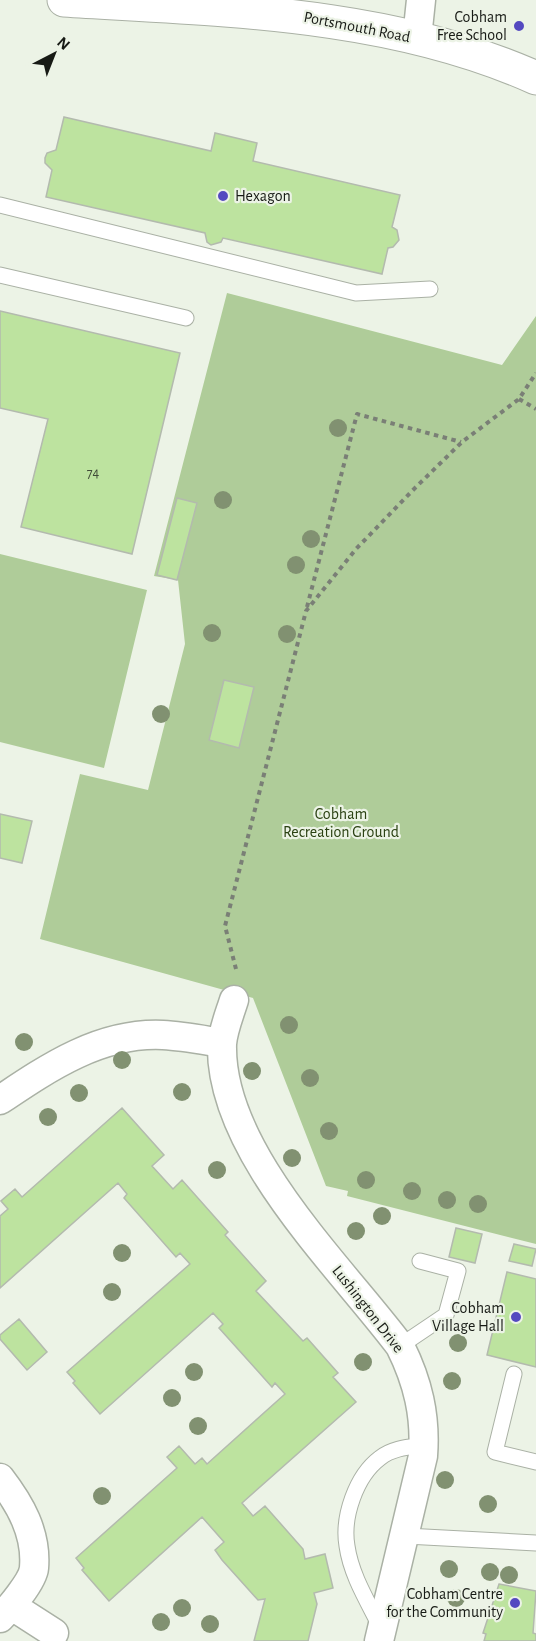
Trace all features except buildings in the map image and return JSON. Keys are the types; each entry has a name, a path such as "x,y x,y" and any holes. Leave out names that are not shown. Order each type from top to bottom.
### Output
{"main road":[{"name":"Portsmouth Road","path":"64,0 288,15 417,38 463,50 536,78"}],"street":[{"path":"417,38 422,0"},
{"name":"Lushington Drive","path":"234,1000 222,1043 226,1077 245,1136 263,1169 315,1242 363,1297 400,1346 412,1370 421,1399 424,1445 406,1536 381,1636"},
{"path":"0,1100 47,1068 97,1044 139,1036 163,1035 222,1043"},
{"path":"0,1478 20,1504 31,1535 34,1570 6,1612 54,1633"}],"lane":[{"path":"0,205 356,293 430,289"},
{"path":"0,275 186,318"},
{"path":"400,1346 446,1315 459,1271 420,1261"},
{"path":"514,1374 495,1452 536,1462"},
{"path":"381,1636 358,1582 346,1546 350,1505 365,1473 380,1457 401,1448 424,1445"},
{"path":"406,1536 536,1544"}],"path":[{"path":"306,610 356,549 462,442 519,399 536,373"},
{"path":"519,399 536,408"},
{"path":"234,1000 241,978 233,963 225,926 357,414 462,442"}],"green space":[{"name":"Cobham Recreation Ground","path":"227,293 502,365 536,316 536,1244 347,1196 348,1191 326,1186 253,998 40,939 80,774 148,790 185,644 178,580 154,576"},
{"path":"0,554 147,590 104,768 0,742"}],"place":[{"name":"Cobham Free School","path":"519,26"},
{"name":"Hexagon","path":"223,196"},
{"name":"Cobham Village Hall","path":"516,1317"},
{"name":"Cobham Centre for the Community","path":"515,1603"}]}
